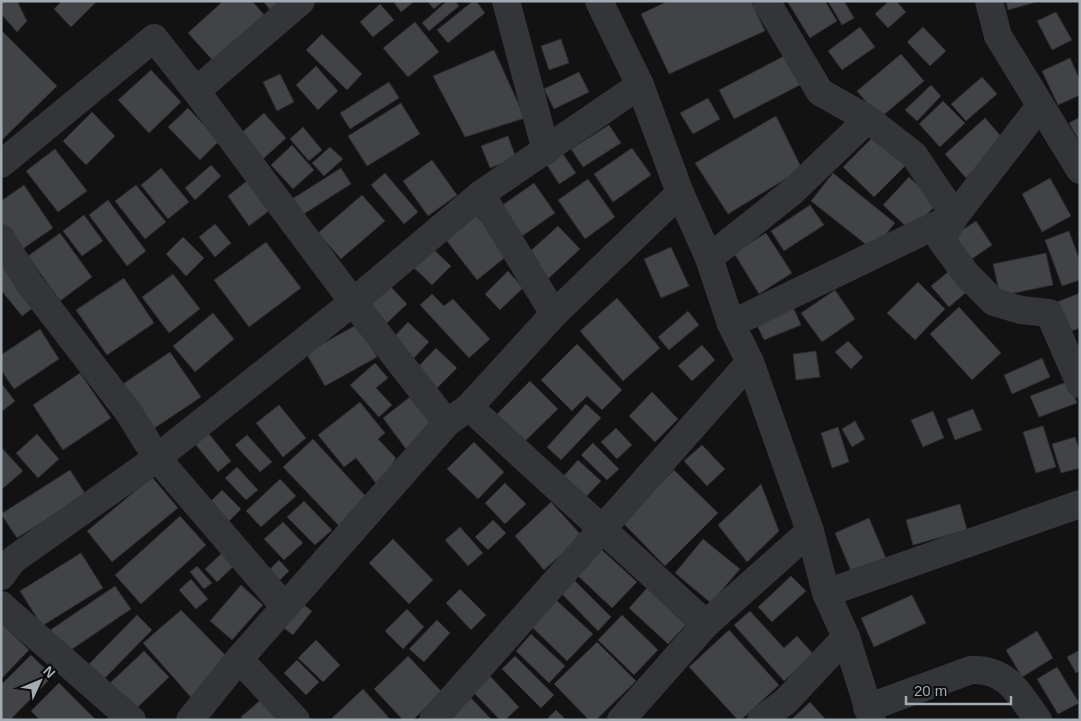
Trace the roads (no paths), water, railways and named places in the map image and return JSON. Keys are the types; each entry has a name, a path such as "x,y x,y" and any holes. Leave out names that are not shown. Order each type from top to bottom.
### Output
{"street":[{"path":"196,90 301,1"},
{"path":"506,1 546,151"},
{"path":"599,1 640,85 680,193 709,258 731,324 750,362 810,531 826,593 846,638 870,714 971,670 981,669 1000,675 1008,681 1038,720"},
{"path":"766,1 820,92 868,119 914,155 955,216"},
{"path":"989,1 998,36 1080,170"},
{"path":"1,164 154,38 196,90 353,302 447,423"},
{"path":"5,561 157,458 353,302 481,194 640,85"},
{"path":"1040,106 955,216 941,240 967,275 994,302 1021,310 1049,313 1080,384"},
{"path":"709,258 793,190 868,119"},
{"path":"190,720 239,659 447,423 469,407 554,314 680,193"},
{"path":"481,194 554,314"},
{"path":"731,324 955,216"},
{"path":"1,238 29,283 128,413 157,458 285,607"},
{"path":"433,720 750,362"},
{"path":"469,407 706,624"},
{"path":"826,593 1080,504"},
{"path":"621,720 706,624 810,531"},
{"path":"1,605 132,720"},
{"path":"761,720 786,702 846,638"},
{"path":"239,659 296,720"}]}
